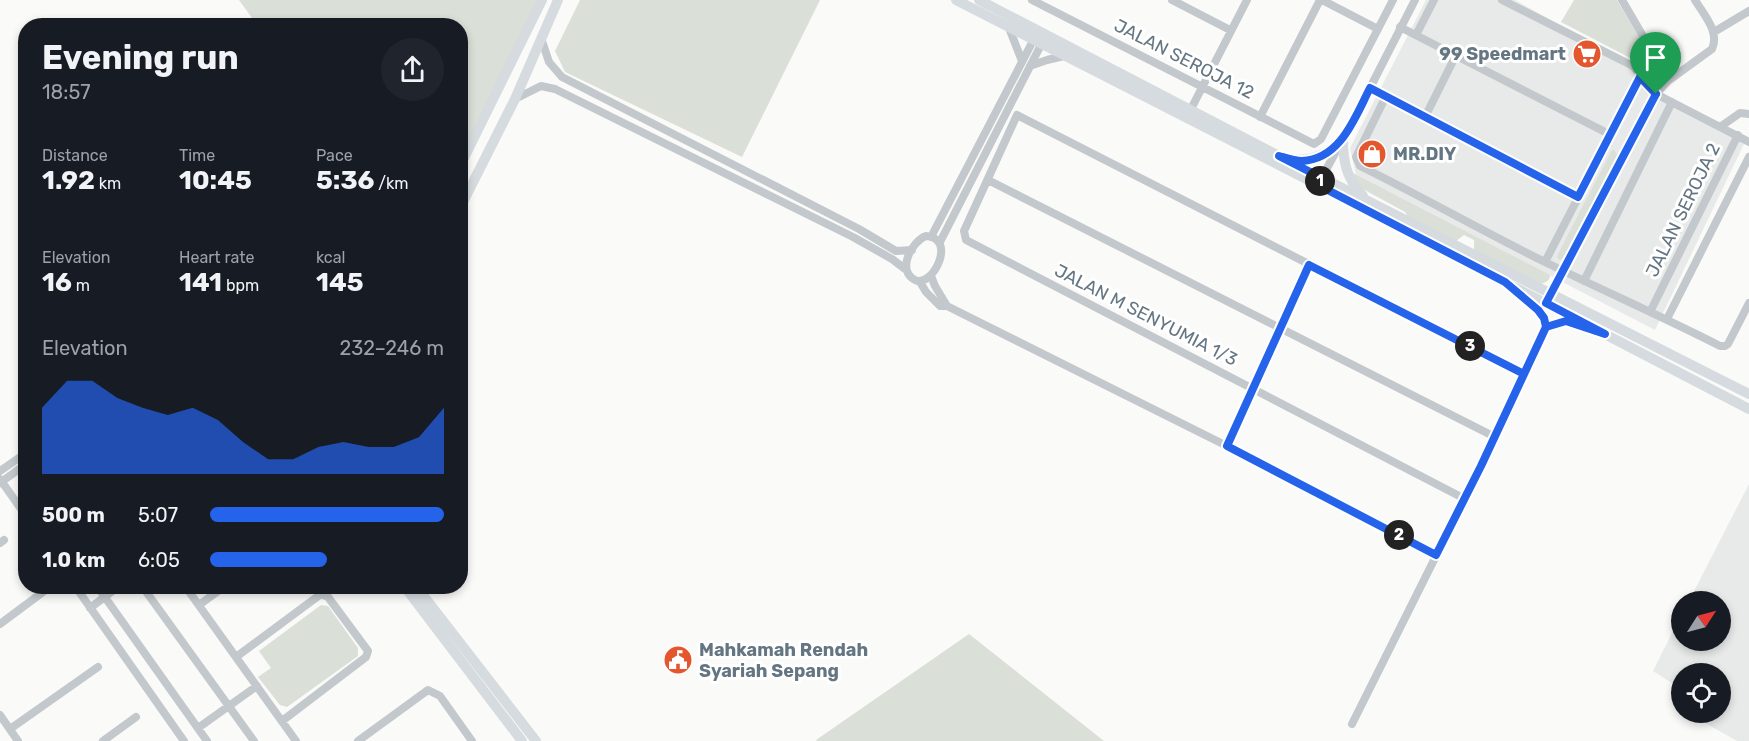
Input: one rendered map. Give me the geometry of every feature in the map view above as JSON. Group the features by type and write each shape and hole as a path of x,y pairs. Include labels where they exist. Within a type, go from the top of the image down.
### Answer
{"main road":[{"path":"468,150 542,0"},
{"path":"468,192 515,99 558,0"},
{"path":"956,0 1037,43 1320,181 1505,282 1548,298 1605,334 1749,409"},
{"path":"979,0 1191,109 1279,156 1320,181 1367,201 1548,298 1749,394"},
{"path":"1279,156 1300,161 1311,159 1332,149 1343,140"},
{"path":"1343,140 1343,157 1347,174 1367,201"},
{"path":"468,164 481,167"},
{"path":"410,594 522,741"},
{"path":"422,594 536,741"}],"street":[{"name":"JALAN SEROJA 12","path":"1032,0 1314,144 1321,139 1378,29"},
{"path":"1173,0 1230,30"},
{"path":"1191,109 1247,0"},
{"path":"1260,117 1321,0 1378,29 1393,0"},
{"path":"1320,181 1414,0"},
{"path":"1416,35 1434,0"},
{"path":"1502,0 1633,66 1656,94"},
{"path":"1622,0 1647,43 1644,52 1633,66"},
{"path":"1548,298 1656,94 1668,81 1712,49 1715,42 1714,32 1695,0"},
{"path":"1714,32 1749,11"},
{"path":"1400,27 1611,135"},
{"path":"1009,28 1026,64"},
{"path":"931,237 1042,31"},
{"path":"541,37 549,62 562,77 859,229 896,251 912,250"},
{"path":"1425,117 1456,55"},
{"path":"1026,64 1064,56"},
{"path":"920,282 931,276 942,254 940,242 1026,64"},
{"path":"1545,262 1640,77"},
{"path":"515,99 541,86 555,89 853,237 905,269 909,275 920,282 934,302 940,306 947,306 1227,446 1436,555"},
{"path":"1370,88 1578,197"},
{"name":"JALAN SEROJA 2","path":"1656,94 1749,142"},
{"path":"1386,96 1356,157 1360,166 1420,195 1545,262 1720,346 1728,344 1749,303"},
{"path":"1584,281 1672,102"},
{"path":"1720,126 1740,113 1749,114"},
{"path":"1495,437 988,180 1017,115 1102,156 1309,265 1524,374"},
{"name":"JALAN SEROJA 2","path":"1650,312 1738,135"},
{"path":"1667,319 1749,157"},
{"name":"JALAN M SENYUMIA 1/3","path":"988,180 964,231 966,240 1465,499"},
{"path":"905,269 912,250 922,238 931,237 940,242"},
{"path":"1227,446 1309,265"},
{"path":"931,276 947,306"},
{"path":"1352,724 1465,499 1546,327 1544,318 1538,310 1505,282"},
{"path":"1546,327 1566,321 1605,334"},
{"path":"0,471 18,459"},
{"path":"18,469 1,481 18,505"},
{"path":"0,624 40,594"},
{"path":"80,594 184,741"},
{"path":"102,594 207,741"},
{"path":"90,608 108,594"},
{"path":"148,594 254,741"},
{"path":"191,594 296,741"},
{"path":"199,605 214,594"},
{"path":"236,657 321,594 328,597 368,651 369,654 366,657 282,721"},
{"path":"10,729 98,667"},
{"path":"198,728 257,686"},
{"path":"358,741 428,690 440,696 472,741"},
{"path":"0,715 18,741"},
{"path":"103,741 136,717"}],"shaded area":[{"path":"239,0 538,0 468,140 468,18 252,18"},
{"path":"580,0 820,0 742,157 565,72 555,51"},
{"path":"1426,0 1515,0 1649,75 1647,89 1744,144 1655,330 1356,175 1350,148"},
{"path":"1574,0 1617,0 1640,39 1640,52 1634,60 1561,22"},
{"path":"1612,150 1618,156 1564,259 1559,260 1557,257 1560,250"},
{"path":"1349,171 1550,275 1549,279 1541,284 1474,251 1474,240 1464,235 1456,241 1408,217 1405,212 1361,188"},
{"path":"1749,484 1749,741 1737,741 1705,723 1731,723 1731,663 1671,663 1671,683 1653,671 1671,635 1671,651 1731,651 1731,591 1694,591"},
{"path":"321,605 328,606 358,648 358,656 287,707 280,705 258,677 271,668 259,651"},
{"path":"969,634 1104,741 816,740"}],"place":[{"name":"99 Speedmart","path":"1587,54"},
{"name":"MR.DIY","path":"1372,154"},
{"name":"Mahkamah Rendah Syariah Sepang","path":"678,660"}],"route":[{"path":"1656,94 1640,77 1578,197 1370,88 1343,140 1332,149 1311,159 1300,161 1279,156 1322,178 1318,185 1505,282 1538,310 1544,318 1546,327 1481,466 1436,555 1227,446 1309,265 1524,374 1546,327 1566,321 1605,334 1546,303 1647,107 1656,94"}]}
